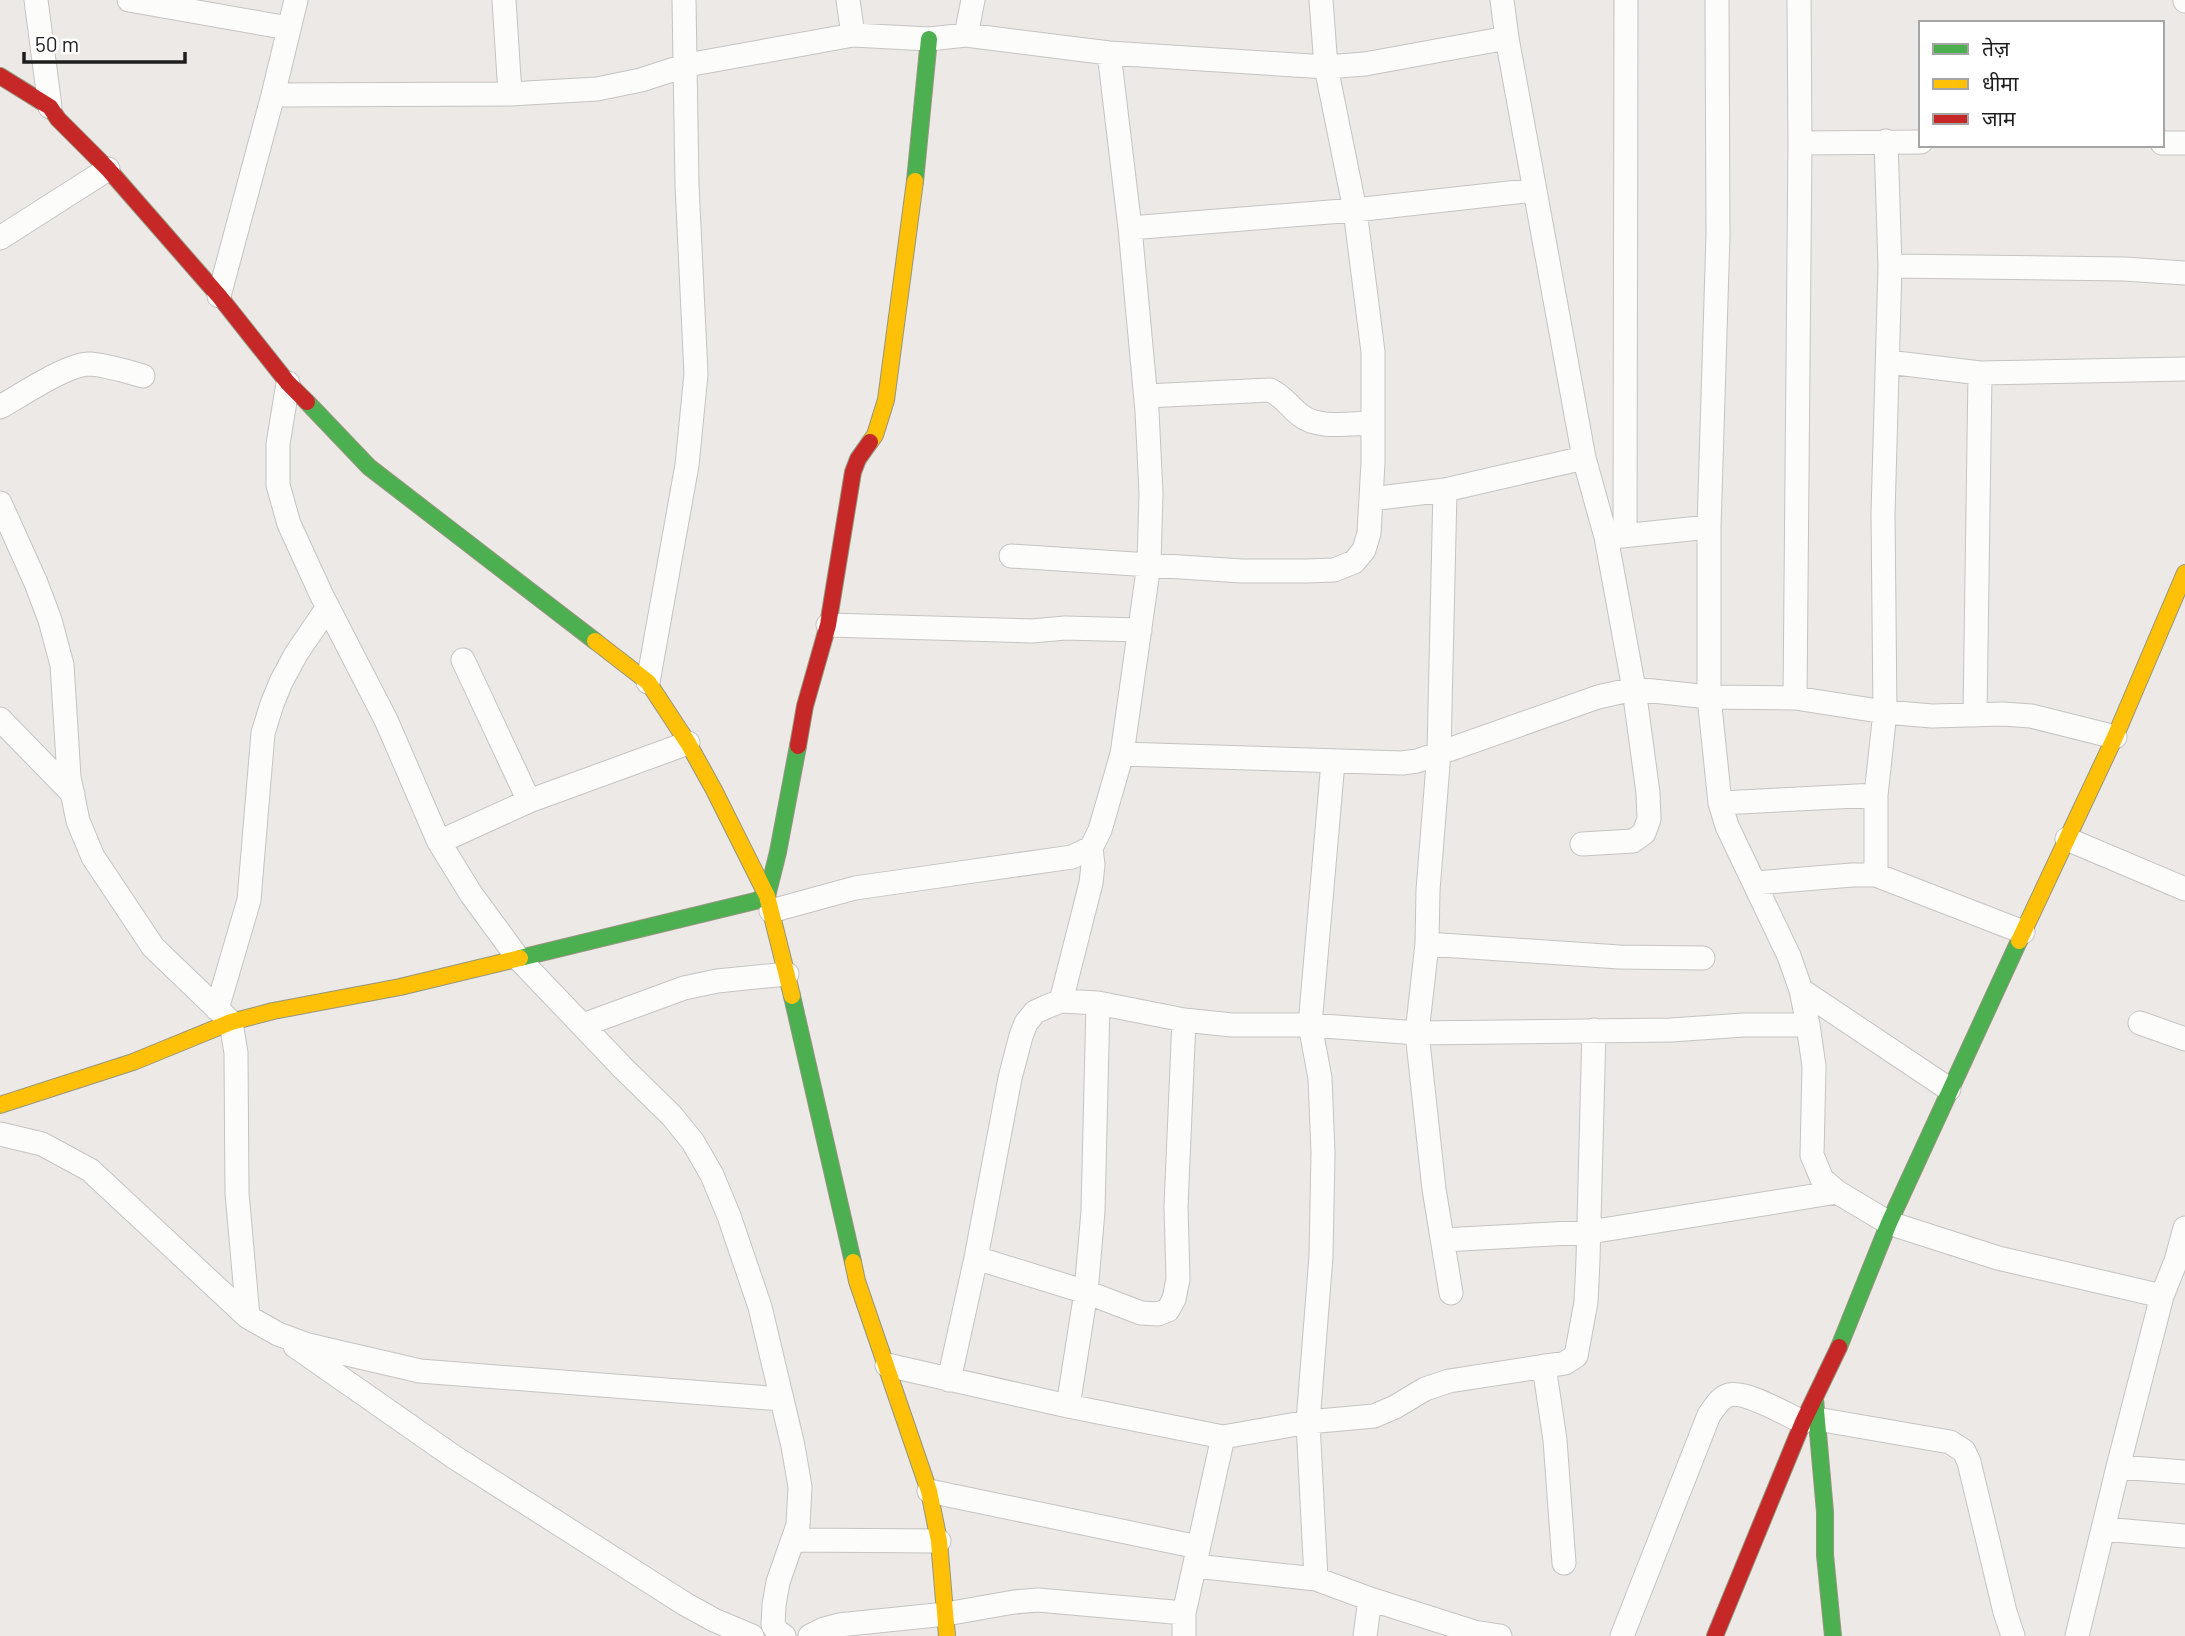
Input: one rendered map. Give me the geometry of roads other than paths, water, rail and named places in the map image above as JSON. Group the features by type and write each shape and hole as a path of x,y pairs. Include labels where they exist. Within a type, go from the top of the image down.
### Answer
{"street":[{"path":"36,0 50,107 58,120 108,169 219,296 288,383 369,467 648,682 688,743 769,904 857,1281 929,1492 939,1541 947,1625"},
{"path":"129,0 288,28"},
{"path":"219,296 296,0"},
{"path":"504,0 510,94"},
{"path":"648,682 687,465 696,374 687,185 684,0"},
{"path":"848,0 853,35"},
{"path":"966,35 973,0"},
{"path":"1012,556 1242,571 1334,570 1354,562 1364,550 1369,533 1371,499 1373,352 1355,210 1326,67 1321,0"},
{"path":"1502,0 1584,458 1616,536"},
{"path":"1581,844 1633,841 1644,833 1649,819 1616,536 1626,0"},
{"path":"1717,0 1718,235 1709,527 1709,697 1720,803 1727,827 1789,956 1801,990 1814,1066 1812,1155 1822,1179 1837,1192 1889,1223 1998,1258 2162,1296"},
{"path":"1795,698 1799,0"},
{"path":"273,96 510,94 597,89 641,80 687,65 853,35 929,39 966,35 1109,52 1326,67 1365,64 1507,38"},
{"path":"769,904 805,706 828,625 853,472 858,459 875,435 886,400 913,206 929,39"},
{"path":"1061,1001 1089,893 1093,865 1091,848 1100,830 1122,754 1149,564 1151,493 1146,396 1109,52"},
{"path":"0,76 50,107"},
{"path":"1877,876 1876,795 1885,712 1883,514 1889,266 1886,141"},
{"path":"1800,143 1919,142"},
{"path":"2164,143 2185,143"},
{"path":"0,237 108,169"},
{"path":"1130,228 1355,210 1535,190"},
{"path":"1889,266 2124,269 2185,273"},
{"path":"1888,362 1980,373 2185,369"},
{"path":"0,407 68,369 86,364 107,366 143,376"},
{"path":"1975,715 1980,373"},
{"path":"288,383 278,444 278,485 289,524 386,720 439,842 471,894 518,958 672,1116 693,1142 712,1175 729,1216 760,1307 800,1487 798,1525 774,1605 773,1625 784,1636"},
{"path":"1146,396 1270,390 1281,395 1308,421 1318,424 1373,423"},
{"path":"1371,499 1445,490 1584,458"},
{"path":"1445,490 1439,752 1428,890 1427,944 1417,1033 1433,1175 1451,1293"},
{"path":"0,502 50,620 62,666 69,776 78,821 93,857 153,947 224,1015 236,1053 237,1193 248,1317"},
{"path":"1616,536 1709,527"},
{"path":"1715,1636 1812,1414 1889,1223 2115,737 2185,573"},
{"path":"224,1015 249,900 263,733 281,682 296,654 328,607"},
{"path":"828,625 1032,631 1065,628 1140,630"},
{"path":"463,660 529,801"},
{"path":"1122,754 1402,763 1418,761 1598,697 1634,689 1709,697 1795,698 1885,712 1932,716 2031,716 2115,737"},
{"path":"0,719 73,794"},
{"path":"439,842 529,801 688,743"},
{"path":"1316,1579 1308,1422 1321,1256 1323,1153 1320,1078 1310,1025 1333,761"},
{"path":"1720,803 1876,795"},
{"path":"2067,839 2185,889"},
{"path":"0,1105 134,1062 224,1015 273,1011 400,986 755,901 769,904 855,888 1072,858 1091,848"},
{"path":"1755,883 1852,875 1877,876 2023,932"},
{"path":"1427,944 1619,957 1703,958"},
{"path":"583,1025 684,988 717,981 787,974"},
{"path":"1801,990 1949,1089"},
{"path":"949,1380 976,1258 1010,1078 1021,1036 1026,1023 1035,1012 1061,1001 1098,1003 1184,1020 1232,1025 1310,1025 1417,1033 1671,1030 1744,1025 1808,1025"},
{"path":"1068,1406 1086,1292 1093,1211 1098,1003"},
{"path":"976,1258 1086,1292 1142,1313 1158,1314 1168,1310 1174,1299 1178,1279 1176,1206 1184,1020"},
{"path":"2140,1023 2185,1039"},
{"path":"887,1365 1068,1406 1223,1437 1308,1422 1374,1416 1425,1389 1449,1381 1565,1363 1576,1356 1586,1303 1594,1030"},
{"path":"0,1133 41,1144 90,1170 248,1317 278,1334 489,1479 685,1604 752,1636"},
{"path":"1443,1240 1590,1232 1837,1192"},
{"path":"2077,1636 2162,1296 2180,1263 2185,1228"},
{"path":"278,1334 308,1345 420,1371 782,1399"},
{"path":"1544,1366 1555,1440 1563,1563"},
{"path":"1622,1636 1709,1415 1719,1400 1730,1394 1950,1442 1965,1451 2013,1636"},
{"path":"1812,1414 1825,1512 1825,1555 1833,1636"},
{"path":"1184,1636 1184,1612 1223,1437"},
{"path":"2118,1467 2185,1472"},
{"path":"929,1492 1197,1557 1316,1579 1474,1634 1500,1636"},
{"path":"2103,1529 2185,1536"},
{"path":"793,1540 939,1541"},
{"path":"810,1636 839,1625 947,1625 1038,1600 1184,1612"},
{"path":"1365,1636 1370,1600"}]}
